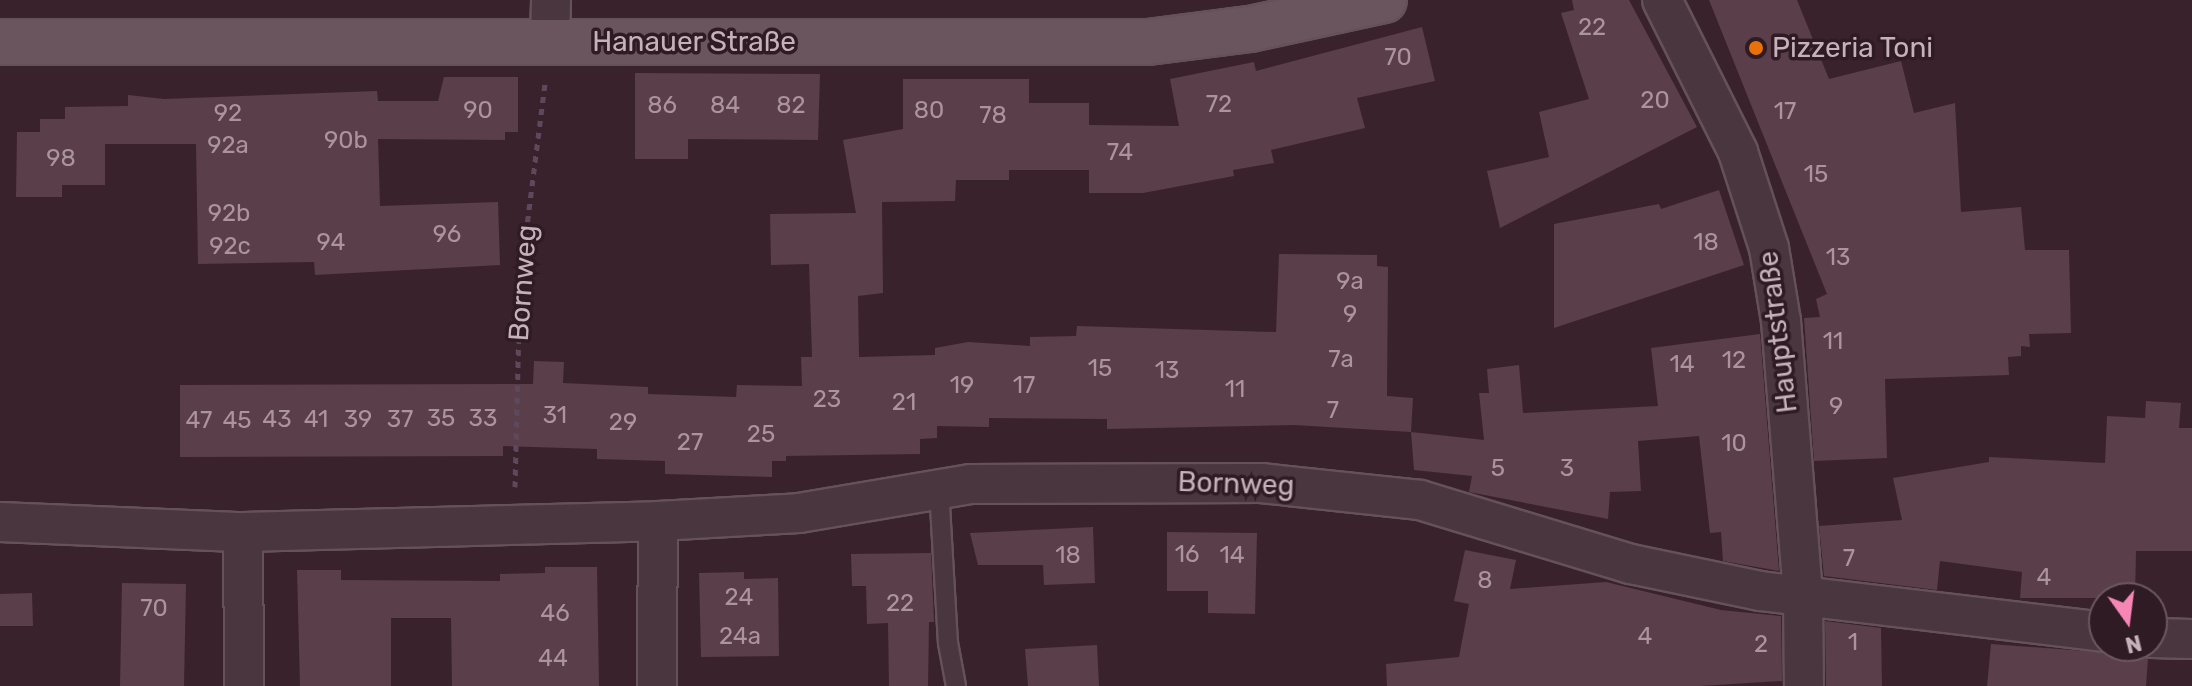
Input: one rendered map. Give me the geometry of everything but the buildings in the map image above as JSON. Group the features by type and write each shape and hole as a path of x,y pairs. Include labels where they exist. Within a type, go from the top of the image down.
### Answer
{"main road":[{"name":"Hanauer Straße","path":"0,42 550,21 1148,42 1250,29 1384,0"}],"street":[{"name":"Hauptstraße","path":"1662,0 1738,152 1769,248 1781,321 1803,596 1804,686"},
{"name":"Bornweg","path":"0,522 243,532 658,521 799,513 939,488 1015,482 1220,482 1344,489 1451,507 1631,564 1803,596 2088,630"},
{"path":"657,686 658,521"},
{"path":"243,532 244,686"},
{"path":"2168,638 2192,639"}],"lane":[{"path":"939,488 948,643 956,686"}],"path":[{"name":"Bornweg","path":"515,525 520,281 550,21"}],"place":[{"name":"Pizzeria Toni","path":"1756,48"}]}
